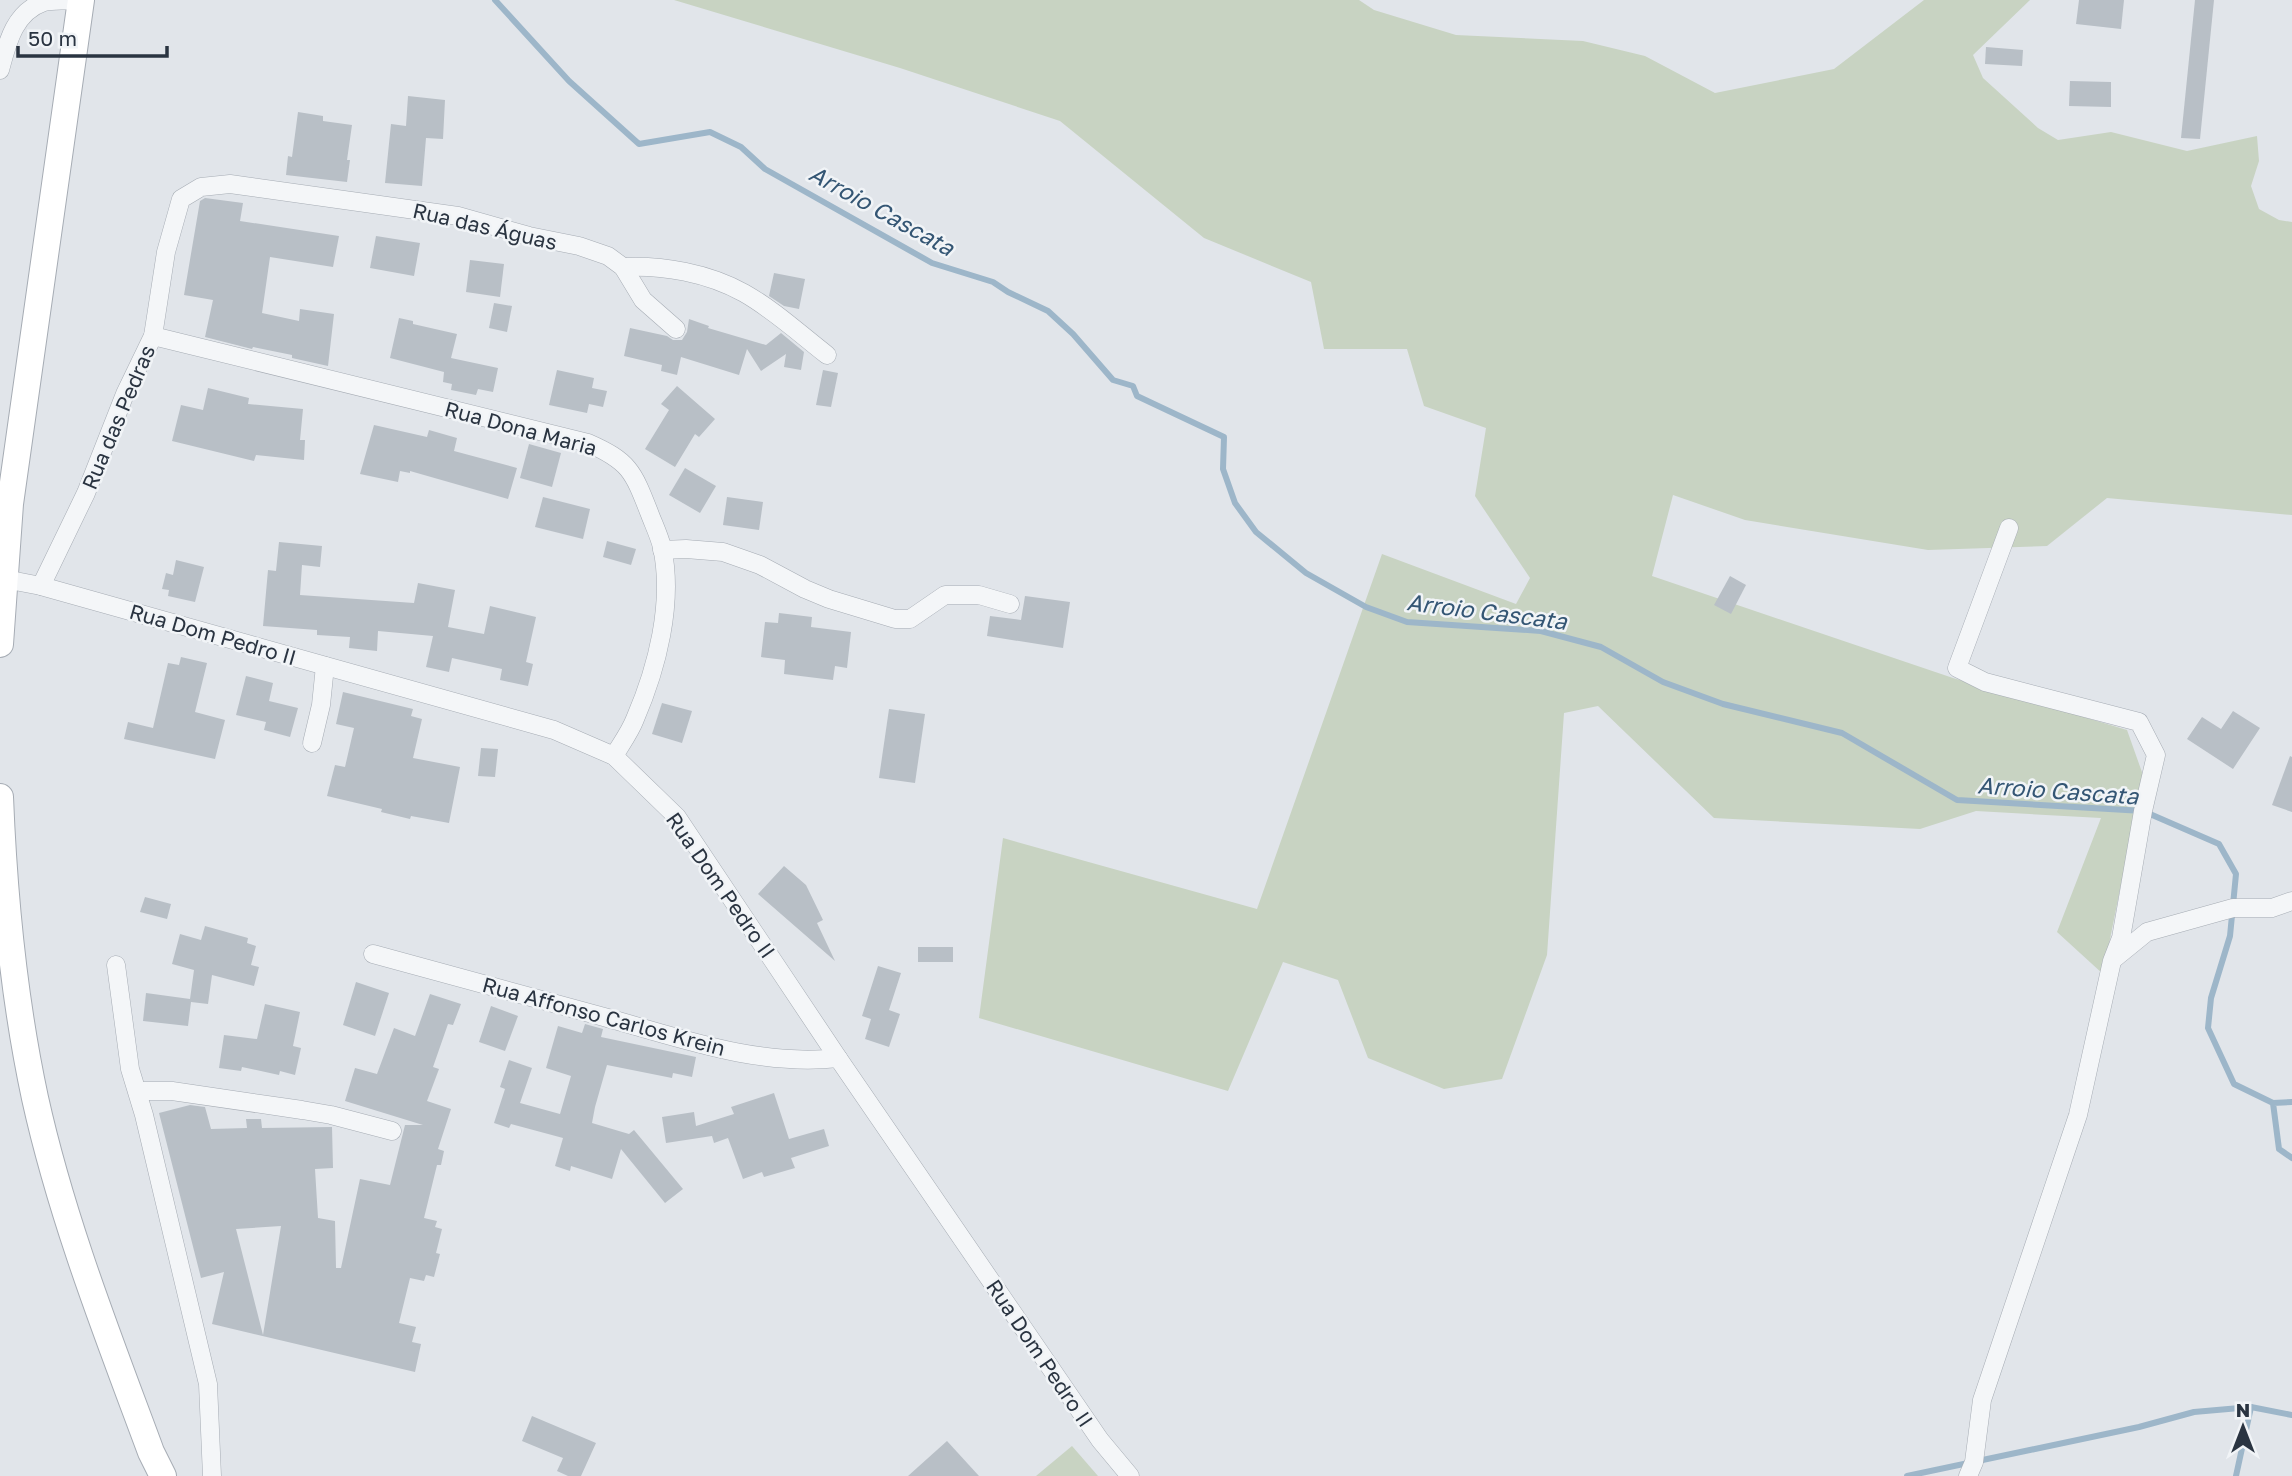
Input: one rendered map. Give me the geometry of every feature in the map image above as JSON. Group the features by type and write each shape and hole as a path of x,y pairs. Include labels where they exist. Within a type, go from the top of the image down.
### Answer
{"main road":[{"path":"0,644 2,579 10,504 81,0"},
{"path":"0,797 2,848 18,1008 36,1099 91,1292 151,1452 163,1476"}],"street":[{"path":"0,70 8,41 20,18 43,2 72,0"},
{"name":"Rua das Águas","path":"181,199 201,187 230,184 418,209 458,216 529,236 579,246 608,256 623,267"},
{"name":"Rua das Pedras","path":"41,586 86,493 125,394 153,336 166,252 181,199"},
{"path":"623,267 643,300 676,329"},
{"path":"623,267 672,269 742,292 827,355"},
{"name":"Rua Dona Maria","path":"153,336 588,443 614,454 630,470 639,487 662,550 666,595 650,681 634,722 614,756"},
{"path":"1968,1476 1974,1462 1982,1400 2078,1115 2112,961 2121,937 2143,811 2157,755 2139,722 1985,682 1957,668 2010,528"},
{"path":"662,550 723,552 760,565 805,589 895,619 910,619 945,595 979,595 1010,604"},
{"name":"Rua Dom Pedro II","path":"2,579 41,586 554,730 614,756 677,817 838,1058 1100,1440 1130,1476"},
{"path":"312,743 326,666"},
{"path":"2112,961 2147,932 2232,908 2272,908 2292,901"},
{"name":"Rua Affonso Carlos Krein","path":"373,954 709,1046 780,1059 812,1061 838,1058"},
{"path":"116,965 130,1069 138,1091 208,1384 212,1476"},
{"path":"138,1091 172,1091 302,1110 392,1130"}],"green space":[{"path":"674,0 1359,0 1374,10 1456,35 1583,41 1645,56 1715,93 1834,69 1924,0 2030,0 1973,55 1983,78 2038,128 2058,140 2111,132 2187,151 2257,136 2259,161 2251,186 2259,209 2279,220 2292,222 2292,515 2107,498 2047,546 1928,550 1745,520 1673,495 1652,576 1953,678 2127,730 2143,775 2103,974 2057,932 2101,818 1976,811 1920,829 1714,818 1598,706 1564,713 1547,955 1502,1079 1444,1089 1368,1058 1338,980 1283,962 1228,1091 979,1018 1003,838 1257,909 1382,554 1516,604 1530,578 1475,496 1486,428 1424,406 1407,349 1324,349 1311,282 1204,238 1060,121 900,68"},
{"path":"1072,1446 1098,1476 1036,1476"}],"building":[{"path":"2079,0 2124,0 2121,29 2076,24"},
{"path":"2195,0 2214,0 2200,139 2181,138"},
{"path":"1986,47 2023,50 2022,66 1985,64"},
{"path":"2070,81 2111,82 2111,107 2069,106"},
{"path":"408,96 445,100 443,139 426,138 422,186 385,183 391,124 406,126"},
{"path":"298,112 323,116 323,121 352,125 347,182 286,175 288,156 292,157"},
{"path":"205,198 243,203 240,221 339,236 333,267 270,257 262,313 299,321 300,309 334,314 328,366 292,358 292,355 253,347 252,349 205,337 213,300 184,295 200,201"},
{"path":"376,236 420,243 414,276 370,268"},
{"path":"470,260 504,264 500,297 466,292"},
{"path":"774,273 805,279 799,309 784,306 769,296"},
{"path":"494,303 512,306 507,332 489,328"},
{"path":"399,318 457,334 451,358 498,368 493,392 478,389 476,395 451,390 452,384 443,382 444,372 390,358"},
{"path":"689,319 709,326 708,328 766,345 781,333 804,352 801,370 784,367 786,354 761,371 747,349 739,375 681,357 677,375 661,371 662,365 624,356 630,328 682,340 687,332"},
{"path":"557,370 594,378 592,388 607,391 603,407 589,404 587,413 549,405"},
{"path":"823,370 838,373 831,407 816,405"},
{"path":"677,386 715,419 699,437 695,434 675,467 645,449 669,410 661,404"},
{"path":"208,388 249,398 248,404 303,409 300,440 305,440 304,460 256,455 254,461 172,441 181,405 203,410"},
{"path":"374,425 427,437 429,430 457,438 454,451 517,468 508,499 410,471 400,471 398,482 360,474"},
{"path":"529,444 561,453 552,487 520,478"},
{"path":"685,468 716,486 700,513 669,495"},
{"path":"543,497 590,509 583,539 535,527"},
{"path":"727,497 763,502 759,530 723,525"},
{"path":"607,541 636,549 631,565 603,557"},
{"path":"279,542 322,546 320,567 302,565 300,595 414,603 418,583 455,590 448,627 484,634 490,606 536,617 526,662 533,664 528,686 500,680 502,669 452,658 449,672 426,667 433,636 378,631 377,651 349,648 350,637 317,635 317,630 263,626 268,570 276,571"},
{"path":"176,560 204,567 195,602 168,596 169,590 162,589 166,573 173,575"},
{"path":"1730,576 1746,585 1731,614 1714,605"},
{"path":"1025,596 1070,602 1063,648 987,636 990,616 1021,620"},
{"path":"779,613 812,617 811,627 851,632 847,668 835,666 833,680 784,674 785,660 761,657 765,622 778,623"},
{"path":"181,657 207,663 195,712 225,720 215,759 124,739 128,722 153,728 168,663 179,665"},
{"path":"246,676 273,683 269,701 298,708 290,737 264,730 266,722 236,715"},
{"path":"343,692 413,709 411,716 422,719 413,758 460,767 449,823 411,816 410,819 381,812 382,809 327,796 335,765 345,767 354,728 336,724"},
{"path":"662,703 692,711 682,743 652,734"},
{"path":"889,709 925,714 915,783 879,778"},
{"path":"2233,711 2260,728 2233,769 2187,739 2202,717 2221,729"},
{"path":"481,748 498,749 495,777 478,776"},
{"path":"2290,756 2292,757 2292,812 2272,805"},
{"path":"784,866 806,885 823,920 817,923 835,961 758,894"},
{"path":"145,897 171,904 167,919 140,912"},
{"path":"205,926 248,938 247,943 256,946 251,965 259,967 254,986 212,975 208,1004 191,1002 188,1026 143,1021 146,993 190,999 194,970 172,964 180,934 201,940"},
{"path":"918,947 953,947 953,962 918,962"},
{"path":"878,966 901,973 889,1010 900,1014 889,1047 865,1039 871,1019 862,1016"},
{"path":"356,982 389,993 375,1036 343,1025"},
{"path":"430,994 461,1004 453,1025 448,1024 433,1067 439,1069 427,1101 451,1109 438,1149 444,1151 441,1165 437,1165 424,1218 437,1221 435,1227 442,1229 436,1253 440,1254 434,1277 426,1275 424,1281 410,1278 399,1323 416,1327 412,1342 421,1344 415,1372 212,1324 224,1272 201,1278 159,1113 190,1105 205,1107 211,1129 247,1128 246,1119 261,1119 262,1128 332,1127 333,1168 315,1169 318,1218 335,1221 336,1268 341,1268 360,1179 390,1185 405,1125 423,1125 345,1101 355,1068 377,1074 394,1028 415,1036","holes":["281,1226 263,1335 236,1229"]},
{"path":"265,1004 300,1012 293,1046 301,1048 295,1075 280,1071 279,1075 242,1067 241,1071 219,1068 224,1035 257,1039"},
{"path":"491,1006 518,1016 505,1051 479,1042"},
{"path":"585,1024 603,1029 601,1037 696,1057 692,1077 673,1073 672,1078 607,1065 595,1107 592,1123 629,1134 634,1130 683,1189 665,1203 621,1149 612,1179 571,1166 570,1171 555,1166 563,1138 511,1124 509,1128 494,1123 505,1089 500,1087 509,1060 532,1068 520,1103 560,1114 571,1076 546,1068 558,1026 582,1033"},
{"path":"774,1093 789,1139 824,1129 829,1146 791,1158 795,1168 764,1177 762,1172 743,1179 728,1138 714,1143 712,1136 666,1143 662,1117 694,1112 696,1126 734,1114 731,1107"},
{"path":"532,1416 596,1443 581,1476 568,1476 557,1471 563,1458 522,1441"},
{"path":"947,1441 979,1476 908,1476"}],"waterway":[{"name":"Arroio Cascata","path":"495,0 569,81 639,144 710,132 741,147 765,169 932,263 993,282 1048,311 1073,334 1113,380 1133,386 1137,396 1224,437 1223,469 1235,503 1256,532 1306,573 1366,607 1407,622 1541,631 1601,647 1663,682 1723,704 1842,733 1957,800 2143,811 2219,844 2236,874 2230,936 2211,998 2208,1028 2234,1084 2273,1103"},
{"path":"2292,1102 2273,1103 2279,1149 2292,1158"},
{"path":"1907,1476 2139,1427 2194,1412 2251,1407 2292,1415"},
{"path":"2236,1476 2251,1407"}]}
